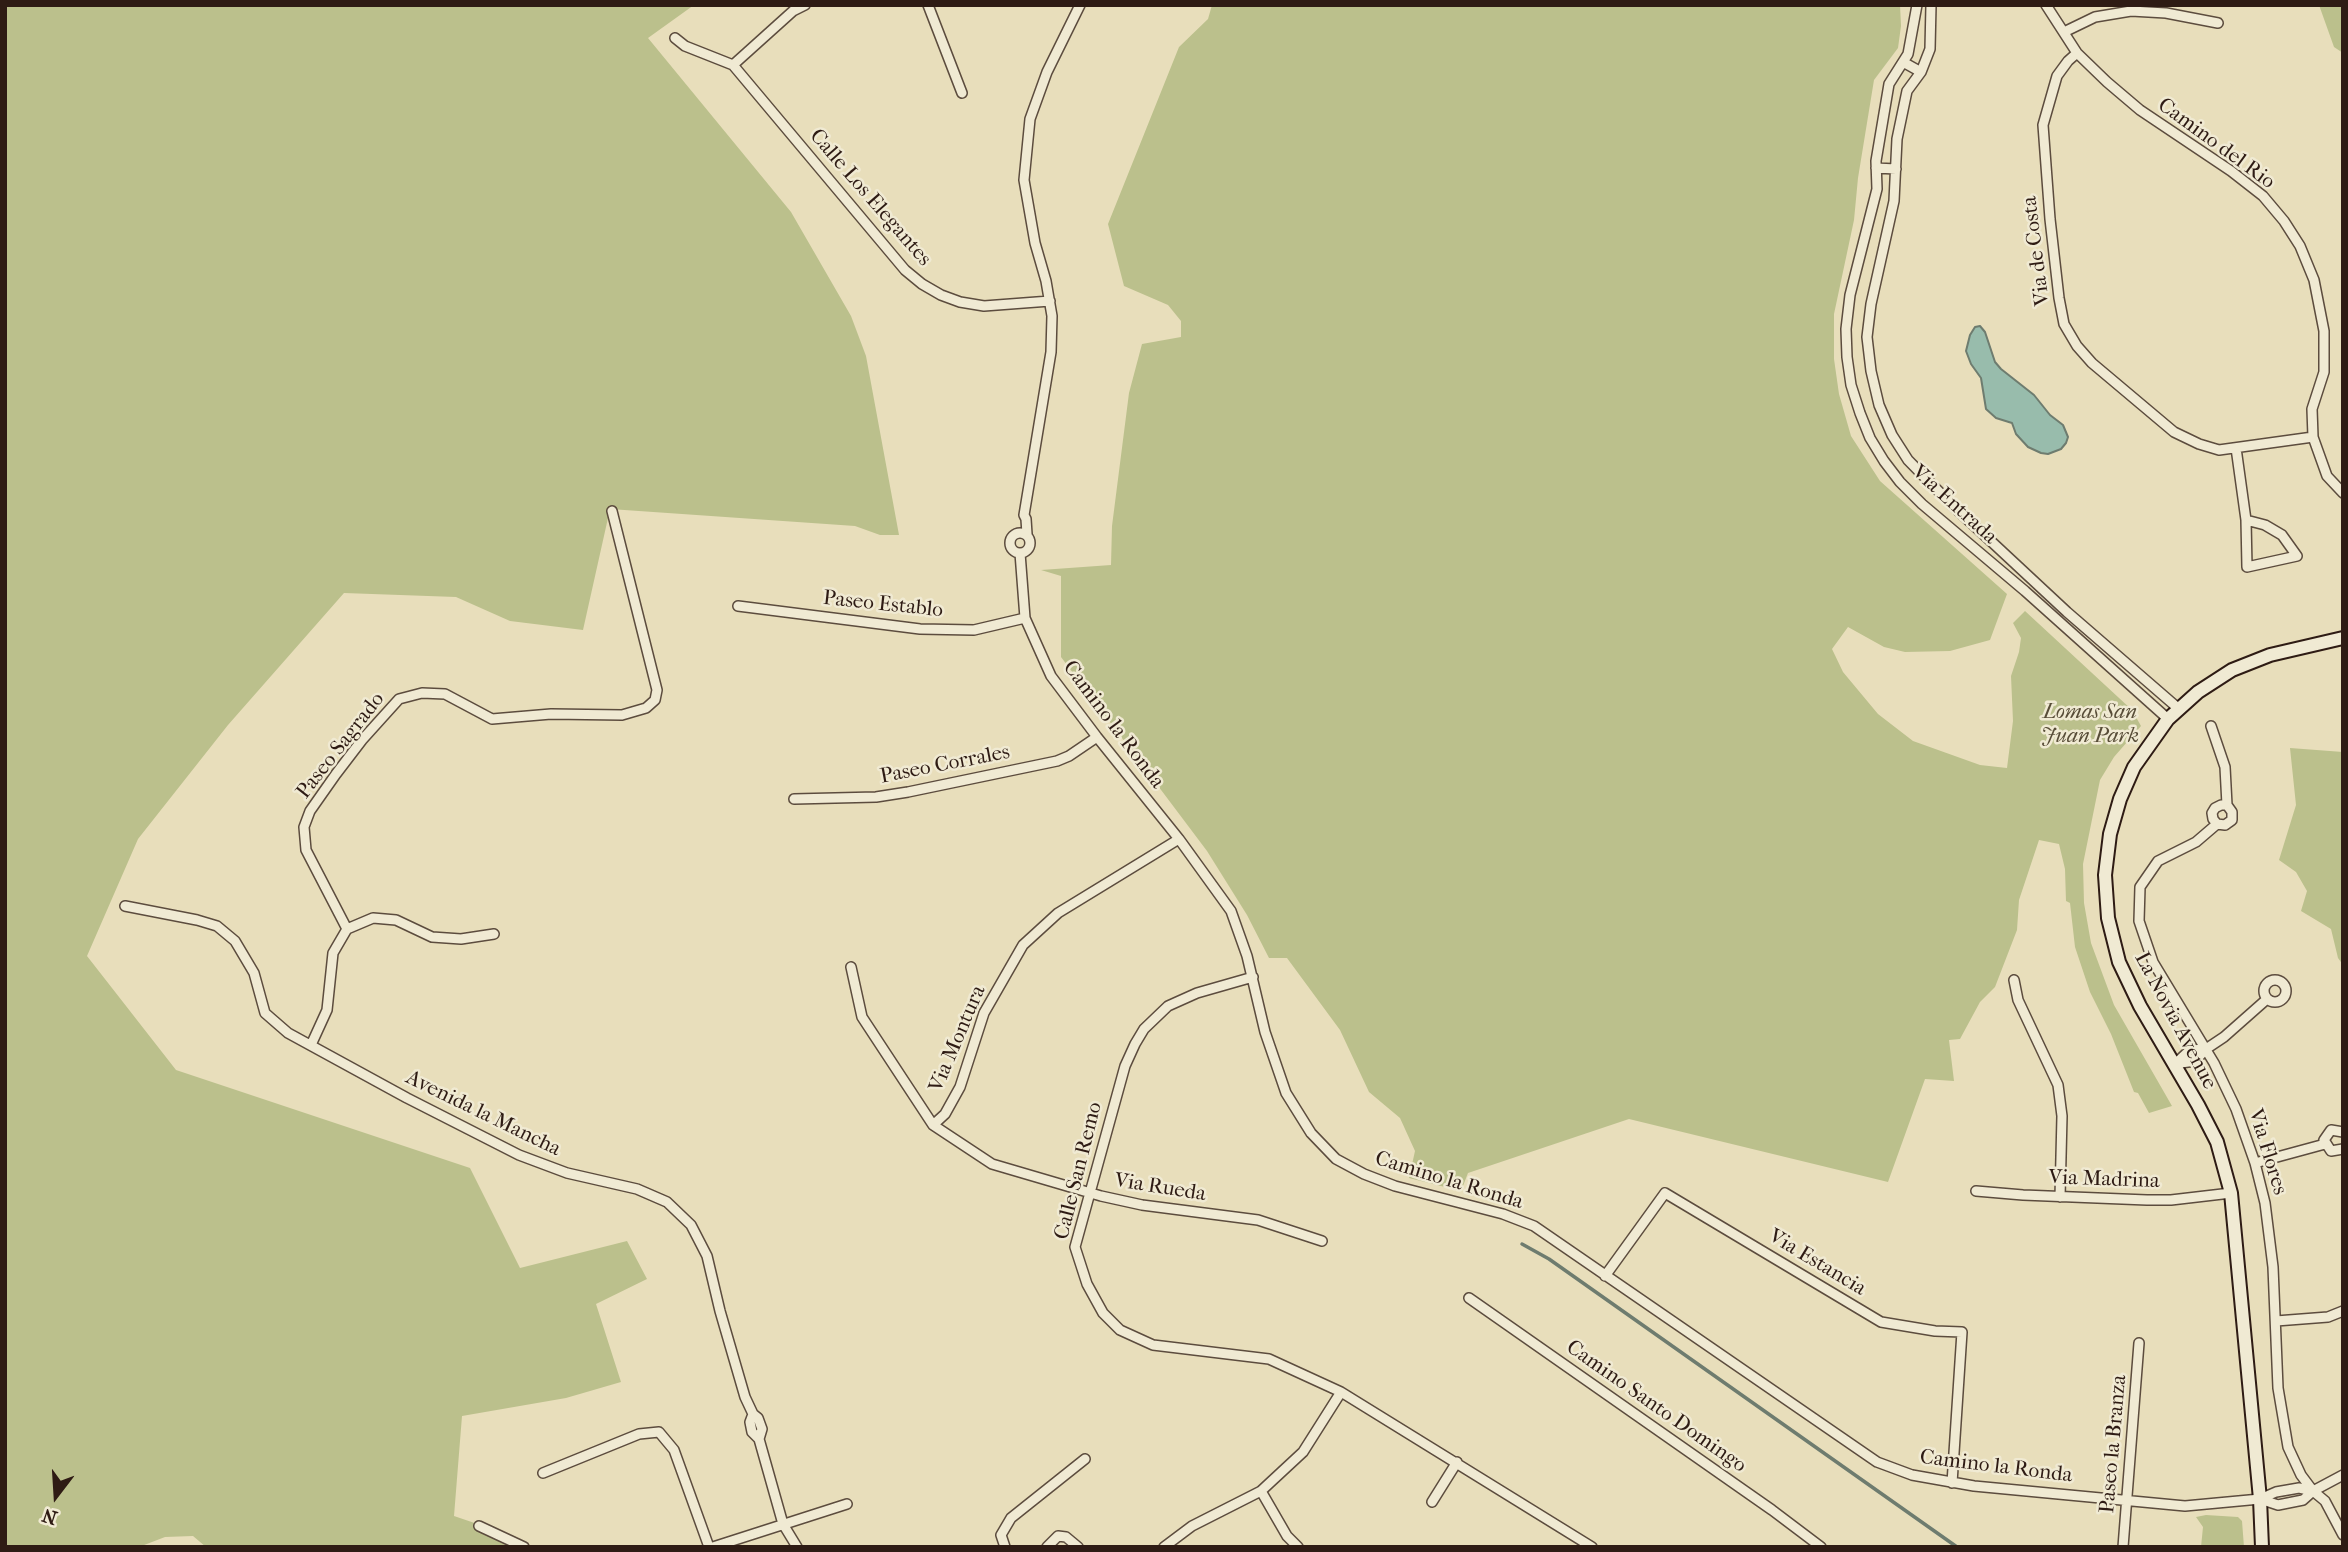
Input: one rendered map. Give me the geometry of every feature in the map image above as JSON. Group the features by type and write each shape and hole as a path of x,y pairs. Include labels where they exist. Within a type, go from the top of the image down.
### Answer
{"main road":[{"name":"La Novia Avenue","path":"2262,1547 2260,1499 2231,1193 2217,1142 2140,1006 2119,962 2108,918 2105,875 2110,834 2120,800 2134,767 2168,719 2198,692 2232,670 2270,655 2343,638"}],"street":[{"path":"675,38 685,46 733,65 793,11 805,5"},
{"path":"928,5 962,93"},
{"name":"Camino la Ronda","path":"1024,515 1010,539 1014,551 1020,553 1030,546 1024,515 1051,352 1052,316 1024,180 1030,119 1047,72 1080,5"},
{"name":"Via Entrada","path":"1917,5 1911,44 1889,84 1875,168 1877,189 1850,295 1846,329 1851,385 1860,413 1870,438 1900,482 1922,504 2025,591 2168,719"},
{"name":"Via Entrada","path":"1931,5 1930,48 1922,72 1907,91 1897,139 1894,201 1871,304 1867,337 1879,405 1892,435 1908,460 2035,581 2179,709"},
{"name":"Camino del Rio","path":"2046,5 2077,53 2140,110 2231,171 2263,197 2301,246 2314,280 2324,331 2324,372 2312,409 2313,437 2327,476 2343,493"},
{"path":"2064,32 2095,17 2131,11 2166,13 2218,23"},
{"name":"Via de Costa","path":"2077,53 2057,76 2043,125 2059,298 2064,324 2077,346 2092,363 2174,432 2209,447 2219,450 2313,437"},
{"path":"1903,62 1922,72"},
{"name":"Calle Los Elegantes","path":"733,65 905,270 922,284 950,298 984,306 1050,301"},
{"path":"1875,168 1896,169"},
{"path":"2236,448 2246,520 2247,567 2297,556 2282,535 2265,525 2246,520"},
{"name":"Paseo Sagrado","path":"347,929 306,850 304,827 310,811 336,774 399,699 422,693 445,694 492,719 551,714 622,715 646,708 656,700 657,690 612,512"},
{"path":"1014,534 1027,534"},
{"name":"Camino la Ronda","path":"1020,553 1025,618 1051,676 1179,839 1231,911 1253,977 1265,1032 1286,1093 1311,1133 1336,1159 1395,1186 1503,1214 1534,1226 1877,1462 1912,1475 1952,1483 2185,1506 2260,1499 2278,1505 2303,1500 2313,1491 2343,1475"},
{"path":"2025,591 2035,581"},
{"name":"Paseo Establo","path":"738,606 920,629 974,630 1025,618"},
{"path":"2211,726 2225,766 2227,805"},
{"name":"Paseo Corrales","path":"794,799 876,797 908,792 1057,761 1097,737"},
{"name":"Via Flores","path":"2227,805 2232,811 2232,820 2225,825 2217,824 2213,819 2215,808 2227,805"},
{"name":"Via Flores","path":"2217,824 2196,842 2158,861 2140,887 2139,921 2152,962 2206,1049 2236,1109 2255,1163 2265,1203 2273,1267 2278,1388 2288,1447 2301,1475 2325,1501 2343,1535"},
{"name":"Via Montura","path":"933,1125 945,1114 960,1087 984,1013 1023,945 1058,913 1179,839"},
{"name":"Avenida la Mancha","path":"125,906 217,926 235,941 254,973 264,1013 288,1033 407,1098 519,1155 567,1173 637,1189 667,1202 691,1225 708,1256 720,1311 745,1397 753,1414 751,1428 759,1439 783,1524 797,1547"},
{"path":"311,1045 327,1010 333,953 347,929 373,918 396,920 432,937 461,939 494,934"},
{"name":"Via Rueda","path":"851,967 862,1017 933,1125 992,1164 1089,1193 1142,1205 1258,1220 1322,1241"},
{"name":"Calle San Remo","path":"1253,977 1197,993 1168,1006 1144,1029 1125,1066 1075,1248 1087,1284 1103,1312 1120,1330 1153,1345 1269,1359 1341,1392 1592,1547"},
{"path":"2014,980 2018,1000 2058,1085 2062,1115 2060,1197"},
{"path":"2174,1064 2190,1050 2206,1049 2224,1037 2267,999"},
{"path":"2343,1132 2336,1129 2328,1132 2324,1140 2331,1151 2343,1149"},
{"path":"2255,1163 2325,1144"},
{"name":"Via Madrina","path":"1976,1191 2060,1197 2171,1200 2231,1193"},
{"name":"Via Estancia","path":"1605,1276 1665,1193 1881,1322 1934,1331 1962,1332 1952,1483"},
{"name":"Camino Santo Domingo","path":"1469,1298 1773,1510 1821,1547"},
{"path":"2276,1321 2328,1317 2343,1311"},
{"name":"Paseo la Branza","path":"2123,1547 2139,1343"},
{"path":"1164,1547 1192,1526 1261,1491 1303,1452 1341,1392"},
{"path":"543,1473 639,1434 659,1432 674,1450 711,1547 847,1504"},
{"path":"1005,1547 1001,1535 1011,1518 1085,1460"},
{"path":"1432,1502 1457,1462"},
{"path":"1261,1491 1287,1536 1298,1547"},
{"path":"479,1526 523,1547"},
{"path":"1048,1547 1058,1536 1066,1537 1078,1547"}],"green space":[{"path":"5,5 694,5 648,38 791,212 851,316 866,356 899,535 880,535 855,526 610,509 583,630 510,621 456,597 344,593 228,725 138,839 87,956 176,1070 470,1168 520,1268 627,1241 647,1279 596,1304 621,1382 566,1398 462,1416 454,1516 504,1533 505,1547 206,1547 193,1536 165,1537 139,1547 5,1547"},
{"name":"Lomas San Juan Park","path":"1212,5 1900,5 1898,48 1874,80 1854,220 1834,314 1834,359 1839,394 1851,436 1880,481 2007,594 1990,640 1950,651 1905,652 1884,647 1848,627 1832,649 1843,672 1878,714 1913,741 1980,765 2007,768 2013,721 2011,676 2021,638 2013,623 2025,611 2132,710 2141,726 2114,757 2100,780 2083,864 2084,903 2091,943 2114,1005 2172,1106 2149,1113 2138,1093 2134,1092 2111,1034 2090,992 2075,947 2059,844 2039,840 2019,900 2017,930 1995,987 1980,1002 1960,1039 1949,1040 1954,1081 1925,1079 1888,1182 1629,1119 1468,1173 1461,1191 1409,1178 1415,1151 1400,1118 1369,1092 1340,1030 1287,958 1269,958 1247,915 1207,851 1061,657 1061,576 1041,570 1111,565 1112,526 1129,393 1142,344 1181,337 1181,321 1168,305 1124,286 1108,224 1179,47 1208,19"},
{"path":"2319,5 2343,5 2343,53 2334,47"},
{"path":"2290,748 2343,752 2343,965 2338,958 2331,929 2301,911 2307,891 2296,872 2279,860 2296,805"},
{"path":"2196,1517 2238,1517 2242,1521 2244,1547 2201,1547 2203,1527"}],"shaded area":[{"path":"1980,326 1985,332 1995,362 2034,395 2050,415 2063,425 2068,437 2061,449 2048,454 2028,447 2016,434 2012,423 1996,418 1986,409 1981,378 1966,351 1970,335 1975,327"}],"waterway":[{"path":"1522,1244 1549,1259 1957,1547"}]}
